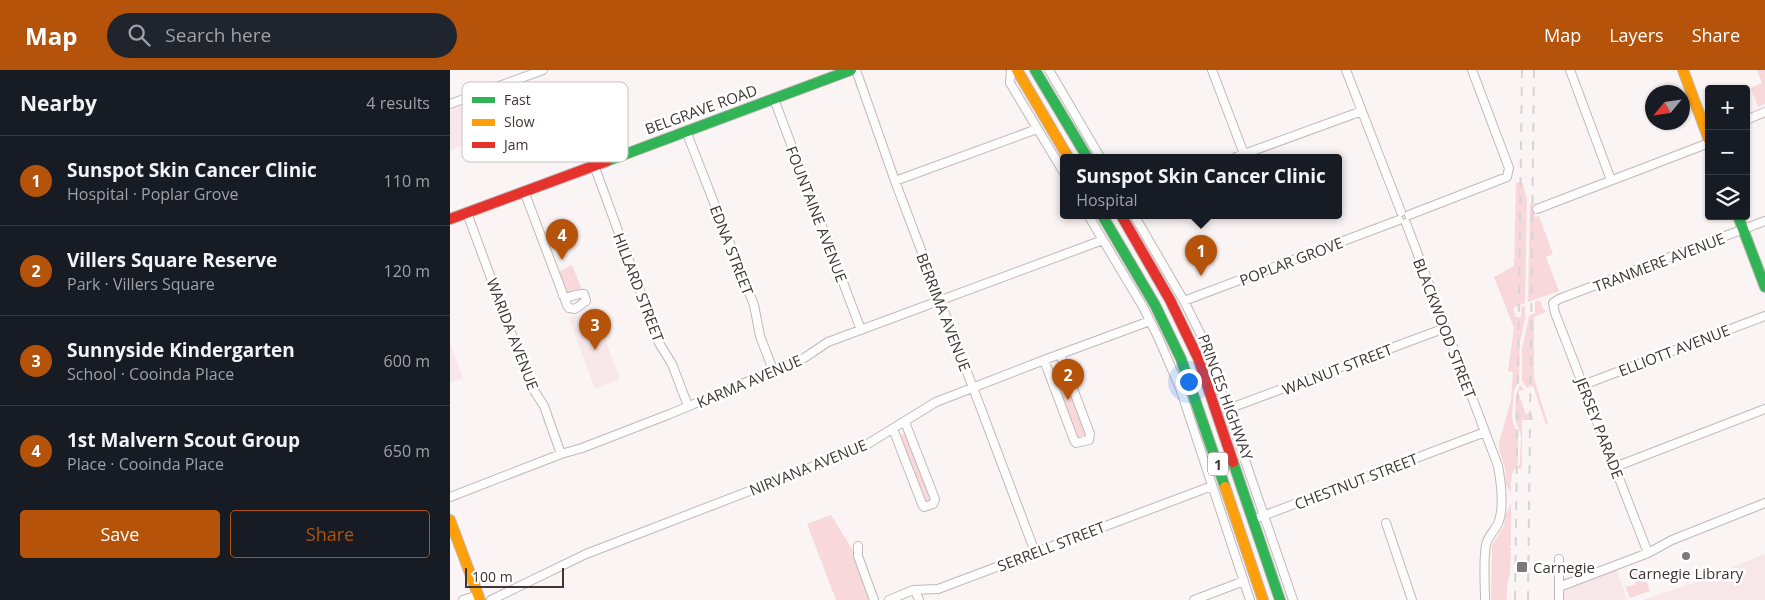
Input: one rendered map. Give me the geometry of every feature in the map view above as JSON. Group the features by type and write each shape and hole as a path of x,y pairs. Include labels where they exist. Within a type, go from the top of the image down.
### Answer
{"main road":[{"name":"BELGRAVE ROAD","path":"628,153 851,70"},
{"path":"1017,70 1066,154"},
{"path":"1035,70 1085,154"},
{"path":"1683,70 1705,130"},
{"name":"BELGRAVE ROAD","path":"450,219 605,162"},
{"name":"PRINCES HIGHWAY","path":"1104,219 1162,318 1186,371 1263,600"},
{"name":"PRINCES HIGHWAY","path":"1123,219 1177,312 1198,358 1280,600"},
{"path":"1739,220 1765,287"},
{"path":"1137,274 1151,267"},
{"path":"450,520 479,597"}],"street":[{"path":"510,82 543,70"},
{"name":"BERRIMA AVENUE","path":"856,70 894,181 1035,552"},
{"path":"1011,70 1010,83 1060,166"},
{"path":"1049,70 1098,154"},
{"path":"1212,70 1239,154"},
{"name":"BLACKWOOD STREET","path":"1346,70 1498,466 1501,506 1499,520 1485,547 1485,600"},
{"name":"POPLAR GROVE","path":"1184,301 1507,177 1509,168 1472,70"},
{"path":"1570,70 1611,180"},
{"name":"FOUNTAINE AVENUE","path":"774,99 861,330"},
{"path":"450,104 462,100"},
{"path":"1062,114 1068,104"},
{"path":"1245,154 1362,111"},
{"path":"1750,118 1765,112"},
{"path":"894,181 1037,129"},
{"name":"EDNA STREET","path":"686,131 754,305 760,336 773,370"},
{"path":"1536,209 1611,180 1705,139"},
{"name":"HILLARD STREET","path":"594,166 659,344 672,364 688,406"},
{"path":"524,191 563,296"},
{"name":"WARIDA AVENUE","path":"467,213 530,384 544,406 561,454"},
{"path":"1090,219 1150,321 1180,388 1250,600"},
{"path":"1136,219 1184,301 1208,349 1293,600"},
{"name":"TRANMERE AVENUE","path":"1553,303 1559,299 1765,221"},
{"name":"KARMA AVENUE","path":"450,497 688,406 804,358 822,345 1103,240"},
{"name":"JERSEY PARADE","path":"1553,303 1648,553"},
{"name":"ELLIOTT AVENUE","path":"1583,385 1765,316"},
{"name":"NIRVANA AVENUE","path":"491,600 586,554 861,448 936,402 1150,321"},
{"name":"WALNUT STREET","path":"1228,409 1445,328"},
{"path":"1044,360 1075,441 1080,443 1088,440 1090,434 1060,354"},
{"path":"1615,467 1765,409"},
{"path":"893,429 922,504 924,507 933,504 935,499 905,422"},
{"name":"CHESTNUT STREET","path":"1226,528 1485,432"},
{"name":"SERRELL STREET","path":"888,600 915,590 938,589 1212,486"},
{"path":"1559,586 1648,553 1672,540 1765,503"},
{"path":"1386,523 1412,600"},
{"path":"858,546 858,556 874,600"},
{"path":"1559,560 1559,600"},
{"path":"1194,600 1244,581"},
{"path":"915,590 919,600"},
{"path":"463,600 479,597"}],"shaded area":[{"path":"1757,70 1765,70 1765,104 1758,107 1751,88 1762,83"},
{"path":"462,106 462,146 450,150 450,111"},
{"path":"1522,181 1527,200 1525,303 1513,308 1516,317 1521,317 1521,307 1525,306 1525,319 1520,342 1519,381 1514,391 1512,415 1518,434 1518,463 1512,474 1510,497 1510,491 1506,485 1505,468 1499,450 1499,442 1511,401 1513,372 1508,371 1514,328 1494,277 1514,266 1516,183"},
{"path":"1533,203 1535,217 1539,216 1553,254 1546,257 1559,291 1528,302 1530,205"},
{"path":"572,265 582,290 568,295 559,272"},
{"path":"1539,300 1546,312 1534,317 1534,378 1548,424 1546,425 1533,386 1527,388 1522,381 1522,349 1529,316 1535,313 1535,302"},
{"path":"593,307 620,379 595,389 569,318 582,314"},
{"path":"450,343 463,378 450,383"},
{"path":"1061,364 1087,431 1083,439 1077,438 1050,368 1056,368"},
{"path":"1520,385 1524,389 1518,392 1526,414 1531,412 1534,420 1522,420 1522,468 1517,469 1520,463 1521,436 1515,418 1516,395"},
{"path":"906,431 932,501 924,503 899,435"},
{"path":"1511,503 1511,546 1508,545 1511,548 1510,573 1507,585 1507,598 1506,600 1491,600 1492,545 1504,526 1506,514"},
{"path":"831,515 852,549 869,600 836,600 807,524"},
{"path":"1765,554 1765,600 1642,600 1693,583"},
{"path":"1614,561 1627,600 1555,600 1555,582"},
{"path":"1641,568 1650,591 1630,598 1625,586 1636,584 1632,571"}],"railway":[{"path":"1515,600 1522,70"},
{"path":"1528,600 1534,70"}],"traffic: fast":[{"path":"628,153 851,70"},
{"path":"1035,70 1085,154"},
{"path":"1104,219 1155,305 1181,359 1225,487"},
{"path":"1740,220 1765,287"},
{"path":"1233,462 1280,600"}],"traffic: slow":[{"path":"1017,70 1066,154"},
{"path":"1683,70 1705,130"},
{"path":"1225,487 1263,600"},
{"path":"450,520 480,600"}],"traffic: jam":[{"path":"450,219 604,162"},
{"path":"1123,219 1170,300 1198,358 1233,462"}],"place":[{"name":"1st Malvern Scout Group","path":"562,260"},
{"name":"Sunspot Skin Cancer Clinic","path":"1201,276"},
{"name":"Sunnyside Kindergarten","path":"595,350"},
{"name":"Villers Square Reserve","path":"1068,400"},
{"name":"Carnegie Library","path":"1686,556"},
{"name":"Carnegie","path":"1522,567"}]}
